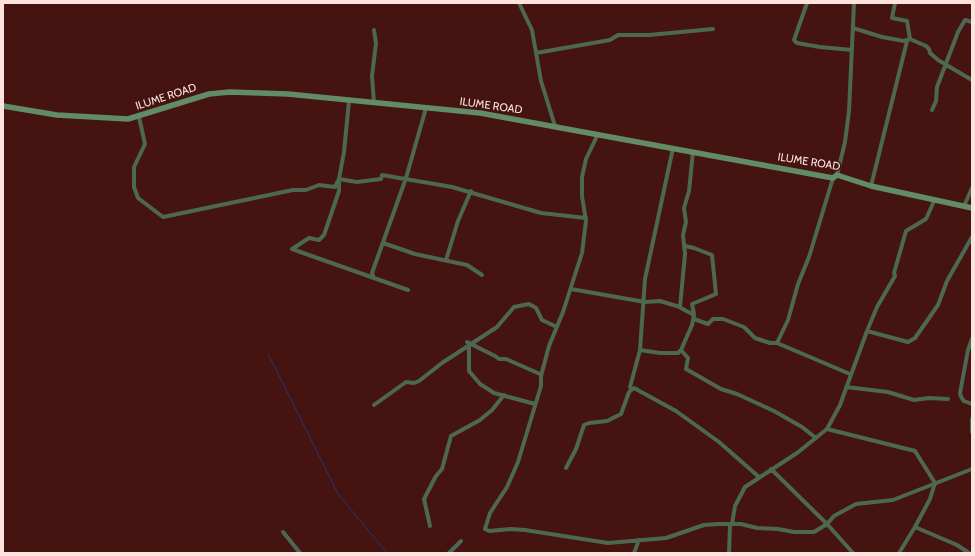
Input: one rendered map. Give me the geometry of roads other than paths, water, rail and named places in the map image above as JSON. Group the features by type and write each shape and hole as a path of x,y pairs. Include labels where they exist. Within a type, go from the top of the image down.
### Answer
{"street":[{"path":"519,3 532,30 541,81 555,126"},
{"path":"807,3 794,40 797,43 820,47 852,50"},
{"path":"777,343 788,320 798,284 809,257 845,142 849,111 854,3"},
{"path":"871,186 908,40 907,21 892,18 895,3"},
{"path":"932,110 936,101 937,87 961,26 965,20 972,22"},
{"path":"853,28 882,37 908,40 928,48 930,53 946,65 972,80"},
{"path":"536,53 610,40 618,35 649,35 713,29"},
{"path":"374,30 376,43 372,76 374,103"},
{"name":"ILUME ROAD","path":"3,106 57,115 87,118 128,119 139,117 182,101 219,92 288,94 480,113 835,176 871,186 972,208"},
{"path":"349,101 339,190 324,235 319,240 309,238 292,249 408,290"},
{"path":"374,278 372,273 406,178 426,108"},
{"path":"139,117 145,144 134,167 134,187 138,198 163,217 293,190 306,190 319,185 335,187 339,181"},
{"path":"598,134 586,159 582,177 582,196 586,218 582,253 549,346 541,376 541,386 518,462 507,487 490,513 484,527 485,529 489,531 511,529 525,530 608,543 666,538 704,526 718,524 814,532 827,524 834,516 856,504 893,500 972,469"},
{"path":"630,387 640,350 645,279 673,148"},
{"path":"679,307 681,305 684,280 685,246 683,235 686,222 684,208 689,191 693,152"},
{"path":"339,181 357,182 381,180 382,175 406,178 471,191 489,199 541,213 586,218"},
{"path":"964,206 972,188"},
{"path":"446,260 458,221 471,191"},
{"path":"729,553 731,524 737,499 745,487 797,453 827,429 840,405 850,374 877,307 895,276 894,273 906,231 926,219 936,200"},
{"path":"867,331 902,341 912,341 938,305 947,281 972,238"},
{"path":"383,244 415,254 466,265 482,275"},
{"path":"640,350 660,353 678,353 681,350 694,319 692,304 716,294 712,255 685,246"},
{"path":"570,289 643,301 660,301 694,314"},
{"path":"374,405 406,382 414,383 419,381 468,344 497,327 514,307 524,304 534,306 542,320 557,327"},
{"path":"694,319 708,324 713,319 723,319 744,327 755,338 770,343 777,343 850,374"},
{"path":"972,339 968,350 960,393 964,401 972,404"},
{"path":"468,344 499,359 506,359 540,374"},
{"path":"468,344 469,371 485,388 504,396 535,404"},
{"path":"681,350 688,358 686,367 689,371 721,389 737,394 774,411 806,430 816,438"},
{"path":"846,387 882,391 914,400 929,398 948,399"},
{"path":"566,468 576,449 584,425 607,421 621,414 631,389 634,388 676,411 719,442 759,477"},
{"path":"430,526 424,499 442,468 451,436 480,420 492,410 504,396"},
{"path":"972,419 972,432"},
{"path":"827,429 915,451 935,483 930,499 899,553"},
{"path":"771,469 827,524 853,553"},
{"path":"915,527 957,545 969,553"},
{"path":"283,532 300,553"},
{"path":"634,553 639,540"},
{"path":"449,553 462,541"}],"waterway":[{"path":"268,354 338,494 387,553"}]}
